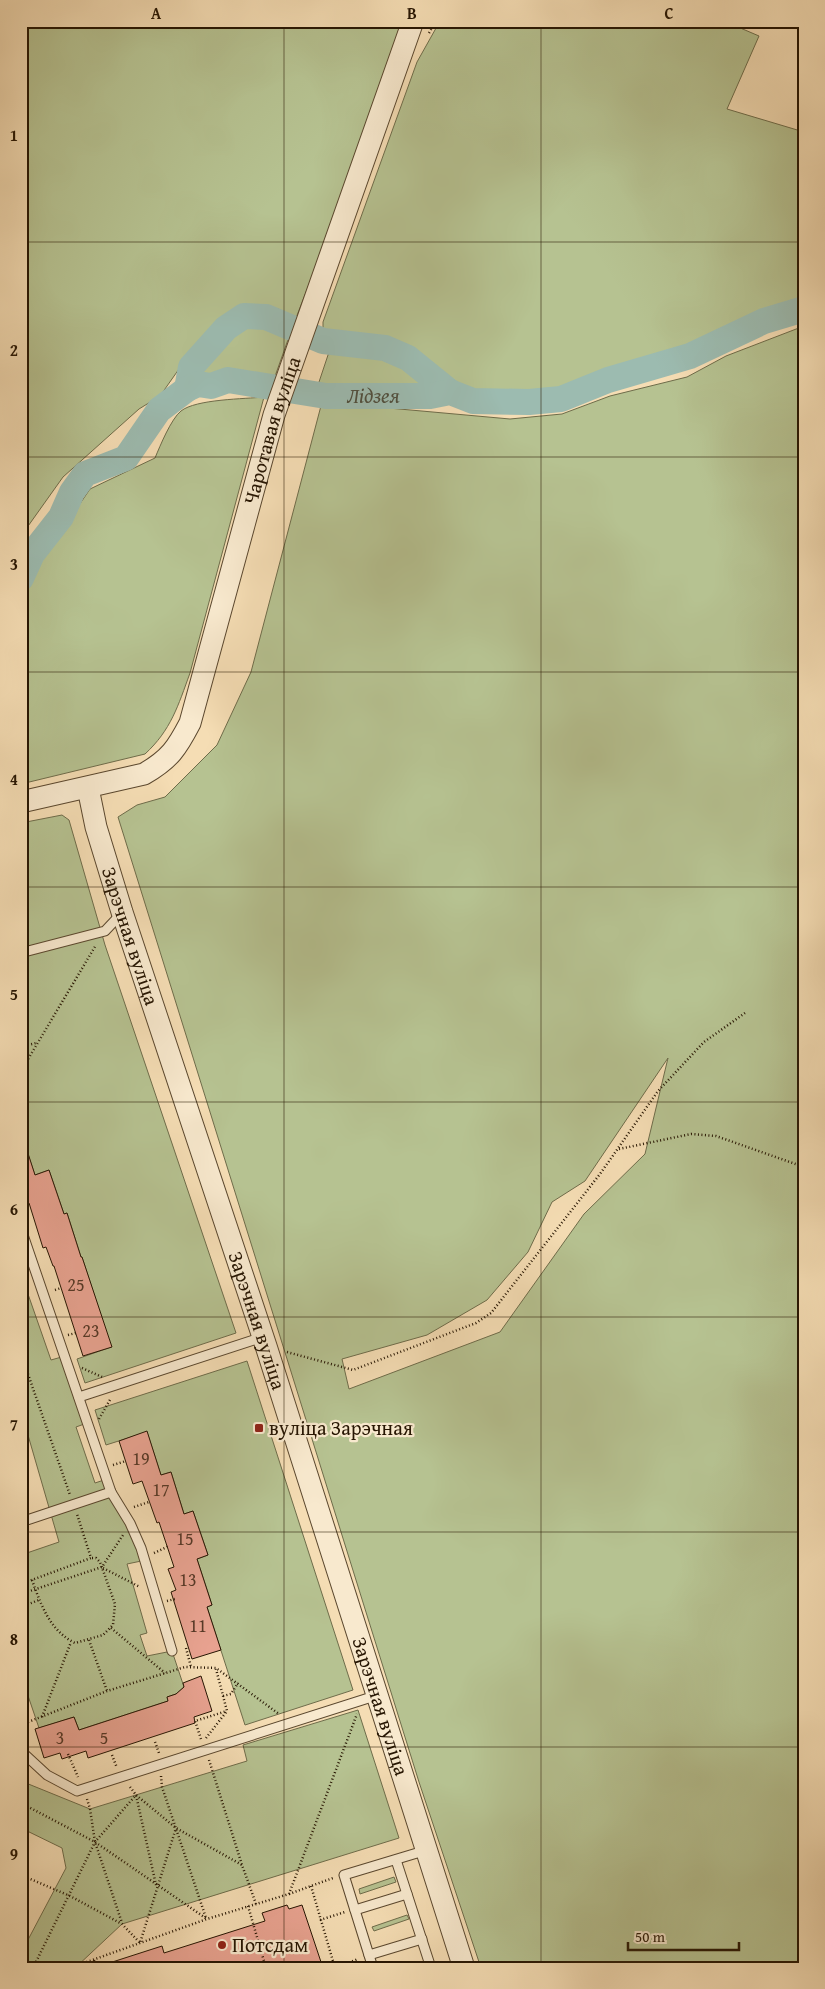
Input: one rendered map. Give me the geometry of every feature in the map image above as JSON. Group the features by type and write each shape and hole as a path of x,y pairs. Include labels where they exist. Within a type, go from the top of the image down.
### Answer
{"street":[{"name":"Чаротавая вуліца","path":"21,802 144,774 158,766 176,748 190,723 274,415 413,21"},
{"name":"Зарэчная вуліца","path":"88,788 96,827 122,912 265,1341 370,1698 427,1850 464,1968"}],"lane":[{"path":"28,951 105,931 122,912"},
{"path":"21,1229 111,1492 130,1523 146,1560 172,1651"},
{"path":"79,1397 265,1341"},
{"path":"21,1522 111,1492"},
{"path":"21,1750 47,1774 77,1791 370,1698"},
{"path":"373,1968 344,1875 427,1850"},
{"path":"396,1860 431,1968"},
{"path":"354,1910 407,1894"},
{"path":"369,1955 422,1939"}],"path":[{"path":"21,1071 105,931"},
{"path":"265,1341 353,1370 476,1323 491,1313 618,1149 664,1084 704,1042 745,1013"},
{"path":"21,1047 38,1043"},
{"path":"618,1149 691,1134 716,1136 804,1167"},
{"path":"21,1207 26,1204"},
{"path":"51,1292 61,1288"},
{"path":"21,1354 91,1558"},
{"path":"77,1366 108,1380"},
{"path":"97,1423 113,1395"},
{"path":"111,1466 126,1461"},
{"path":"130,1509 150,1502"},
{"path":"21,1594 102,1567 130,1523"},
{"path":"154,1553 169,1546"},
{"path":"21,1584 91,1558 96,1558 102,1567 115,1604 113,1626 103,1635 89,1640 75,1643 63,1637 52,1624 39,1600 32,1580"},
{"path":"102,1567 167,1602 175,1599"},
{"path":"21,1607 39,1600"},
{"path":"110,1628 165,1673"},
{"path":"89,1640 107,1691"},
{"path":"42,1717 72,1641"},
{"path":"186,1648 191,1667"},
{"path":"28,1722 107,1691 185,1667 216,1668 284,1718"},
{"path":"216,1668 227,1710"},
{"path":"223,1696 231,1694 238,1683"},
{"path":"289,1894 370,1698"},
{"path":"227,1710 217,1724 202,1743 195,1721 227,1710"},
{"path":"155,1742 160,1756 162,1787 207,1919"},
{"path":"205,1751 214,1771 242,1865 256,1904"},
{"path":"68,1754 84,1789 90,1809 95,1842 122,1924"},
{"path":"112,1755 123,1777 136,1795 176,1828 242,1865"},
{"path":"33,1968 95,1842 136,1795"},
{"path":"136,1795 157,1886"},
{"path":"21,1803 95,1842 207,1919"},
{"path":"140,1943 176,1828"},
{"path":"21,1875 70,1896 122,1924 140,1943"},
{"path":"70,1968 207,1919 344,1875"},
{"path":"310,1886 335,1968 369,1955"},
{"path":"248,1906 266,1968"},
{"path":"320,1920 354,1910"},
{"path":"94,1959 96,1968"}],"green space":[{"path":"21,21 403,21 343,197 296,318 278,309 255,308 235,310 205,339 179,369 160,396 139,409 63,477 21,536"},
{"path":"440,21 724,21 759,36 727,109 804,132 804,305 785,310 643,369 610,373 559,392 520,396 474,394 453,387 392,340 341,333 323,334 323,322 417,62"},
{"path":"246,320 266,322 290,334 273,382 227,377 211,382 191,384 195,369 230,331"},
{"path":"804,326 804,1968 481,1968 419,1782 118,817 137,805 165,797 217,745 251,672 322,402 510,419 562,414 610,396 687,377 726,356","holes":["668,1058 645,1154 584,1214 500,1332 349,1389 342,1359 427,1335 487,1300 528,1252 552,1202 585,1181"]},
{"path":"330,349 384,360 419,376 429,391 317,388"},
{"path":"264,397 190,673 168,727 145,754 21,784 21,609 35,570 90,489 155,458 170,426 181,411 188,407 209,402"},
{"path":"62,815 69,820 105,945 236,1333 85,1383 77,1359 111,1347 67,1213 64,1214 49,1170 35,1175 21,1134 21,823"},
{"path":"21,1274 51,1360 65,1356 87,1423 76,1427 95,1483 107,1479 146,1560 127,1564 147,1633 140,1635 147,1656 172,1651 184,1687 176,1694 167,1697 168,1701 79,1730 74,1717 39,1728 24,1684 21,1684 21,1555 59,1542 21,1411"},
{"path":"247,1361 353,1690 245,1725 207,1607 212,1605 197,1559 208,1555 193,1511 184,1514 171,1472 161,1475 147,1432 106,1445 95,1410"},
{"path":"358,1710 399,1838 122,1924 75,1968 21,1968 21,1953 66,1868 62,1848 21,1828 21,1781 90,1809 247,1761 243,1745"},
{"path":"394,1877 396,1882 360,1894 359,1889"},
{"path":"407,1915 409,1919 374,1931 372,1927"}],"building":[{"path":"24,1141 35,1175 49,1170 64,1214 67,1213 112,1347 83,1356 54,1266 46,1247 43,1248 29,1203 21,1206 21,1142"},
{"path":"147,1431 161,1475 171,1472 184,1514 193,1511 208,1555 197,1559 212,1605 207,1607 221,1650 192,1659 171,1592 176,1590 168,1569 174,1567 159,1522 157,1523 142,1481 133,1484 119,1441"},
{"path":"201,1676 212,1711 194,1717 195,1723 88,1758 86,1751 62,1759 60,1753 44,1758 35,1729 74,1717 79,1730 168,1701 167,1697 176,1694 184,1687 183,1683"},
{"path":"287,1905 289,1909 302,1905 323,1968 103,1968 103,1965 162,1946 164,1953 265,1921 262,1913"}],"waterway":[{"name":"Лідзея","path":"21,578 32,554 61,517 72,492 85,474 126,458 159,410 187,389 198,384 211,386 228,380 326,396 430,396 450,392 473,401 529,402 561,399 608,380 690,356 764,321 804,309"},
{"path":"187,389 191,367 226,328 244,316 266,317 323,341 385,348 408,358 450,392"}],"place":[{"name":"вуліца Зарэчная","path":"259,1428"},
{"name":"Потсдам","path":"222,1945"}]}
